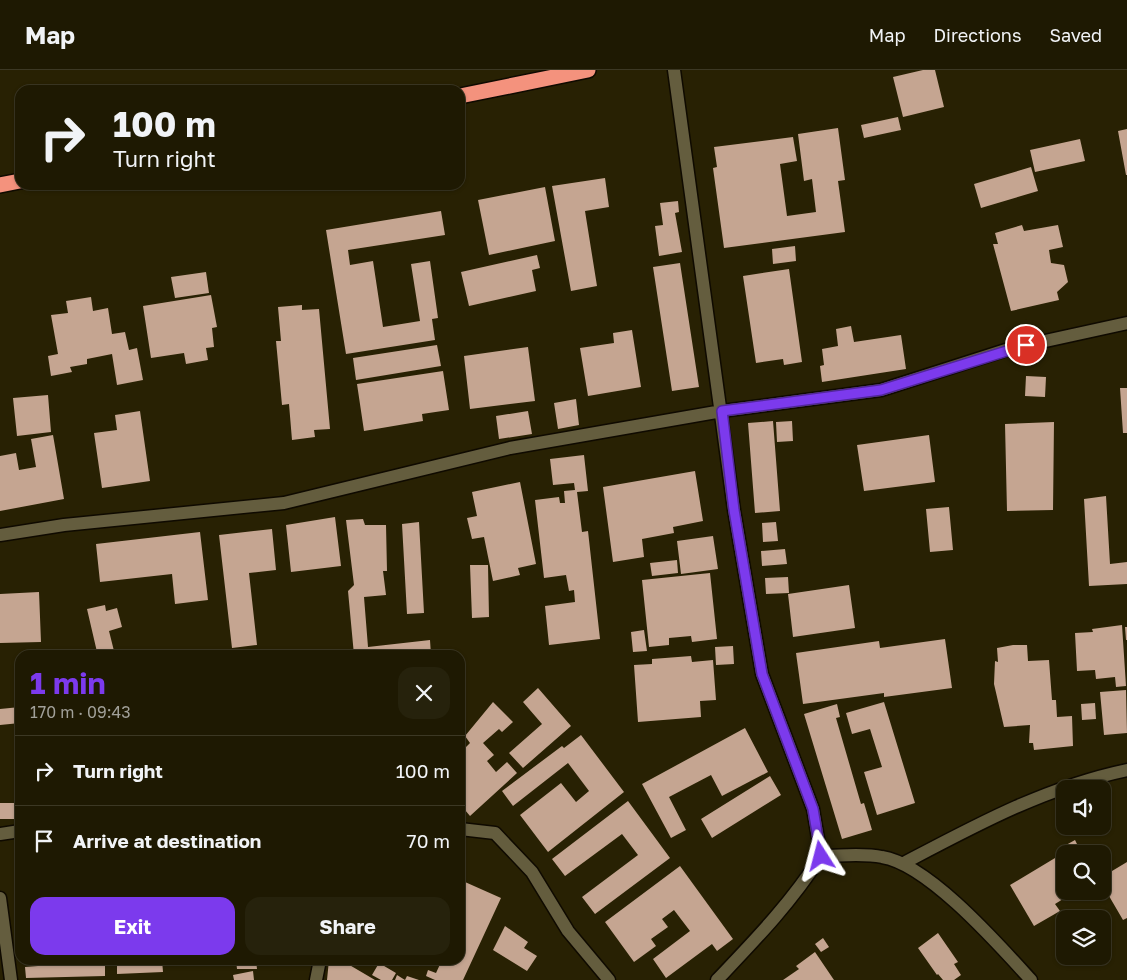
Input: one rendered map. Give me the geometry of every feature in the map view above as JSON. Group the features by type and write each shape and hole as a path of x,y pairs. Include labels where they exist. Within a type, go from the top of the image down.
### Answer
{"highway":[{"path":"465,95 588,70"},
{"path":"0,185 15,182"}],"street":[{"path":"674,70 734,510 762,674 813,809 821,856 800,890 772,923 717,980"},
{"path":"0,535 64,525 284,503 510,448 722,411 881,390 1009,349 1127,323"},
{"path":"904,863 1027,801 1052,791 1127,770"},
{"path":"465,830 495,833 532,872 568,931 609,980"},
{"path":"0,834 15,832"},
{"path":"821,856 882,857 904,863 941,890 1032,980"},
{"path":"0,898 11,980"},
{"path":"316,980 319,965"}],"building":[{"path":"923,70 935,70 944,107 903,117 893,77"},
{"path":"898,117 901,130 864,138 861,125"},
{"path":"838,128 845,180 838,181 845,232 724,248 713,168 717,167 714,147 793,137 797,161 780,164 787,216 816,212 812,179 804,181 798,134"},
{"path":"1127,129 1127,175 1126,175 1118,131"},
{"path":"1080,139 1085,161 1035,172 1030,150"},
{"path":"1031,167 1038,191 981,208 974,184"},
{"path":"605,178 609,207 585,211 597,286 571,291 552,186"},
{"path":"545,187 555,241 489,255 478,200"},
{"path":"678,201 679,212 675,213 682,252 659,256 655,226 663,225 660,203"},
{"path":"441,211 445,235 348,250 350,265 373,261 383,327 420,321 411,264 430,261 438,318 432,319 435,340 346,354 326,230"},
{"path":"1022,225 1024,231 1058,225 1063,247 1049,250 1051,263 1064,265 1068,282 1057,292 1059,300 1011,311 993,244 998,244 995,233"},
{"path":"795,246 796,261 773,264 772,249"},
{"path":"537,255 540,268 532,270 536,291 469,306 461,272"},
{"path":"680,263 699,387 672,391 653,267"},
{"path":"789,269 802,362 784,365 783,359 756,363 743,276"},
{"path":"206,272 209,293 175,298 171,277"},
{"path":"211,295 217,327 212,328 214,347 206,348 208,360 186,364 184,353 151,358 143,306"},
{"path":"91,297 93,311 108,308 112,334 125,332 129,350 137,348 143,380 117,385 112,354 87,359 87,364 70,367 72,372 51,376 48,356 58,354 51,315 68,313 66,301"},
{"path":"302,305 302,310 319,309 330,429 314,430 315,437 292,440 289,404 282,405 276,341 281,341 278,307"},
{"path":"851,326 854,342 901,335 906,369 822,382 820,366 824,365 822,349 838,346 836,329"},
{"path":"632,330 641,387 588,396 580,348 614,343 613,333"},
{"path":"437,345 441,366 356,380 353,358"},
{"path":"528,347 535,401 470,409 464,356"},
{"path":"443,371 449,410 422,414 423,421 364,431 357,384"},
{"path":"1026,376 1046,377 1045,397 1025,396"},
{"path":"1120,388 1127,388 1127,433 1123,433"},
{"path":"48,395 51,432 17,436 13,398"},
{"path":"576,399 579,425 558,429 554,403"},
{"path":"140,411 150,481 102,488 94,433 117,430 115,415"},
{"path":"528,411 532,434 499,439 496,416"},
{"path":"773,421 780,511 755,513 748,423"},
{"path":"792,421 793,441 777,442 776,422"},
{"path":"1054,422 1053,510 1007,511 1005,424"},
{"path":"53,435 64,499 0,511 0,456 16,453 19,470 36,467 31,439"},
{"path":"929,435 935,482 864,491 857,445"},
{"path":"584,455 588,491 577,492 582,532 588,531 600,639 549,645 545,606 575,602 574,590 569,591 566,575 544,578 535,500 559,497 560,503 565,503 564,491 575,490 574,483 553,485 550,459"},
{"path":"695,471 703,521 673,527 674,533 642,539 644,557 613,562 603,487"},
{"path":"520,482 536,564 518,568 520,575 493,581 484,537 472,539 467,518 477,516 472,492"},
{"path":"1106,496 1110,564 1127,562 1127,584 1089,586 1084,499"},
{"path":"949,507 953,550 930,552 926,509"},
{"path":"335,517 341,566 291,572 286,525"},
{"path":"363,519 365,525 386,525 387,571 383,571 386,595 364,597 368,647 430,640 431,650 354,650 348,591 354,585 346,520"},
{"path":"419,522 424,613 407,614 402,524"},
{"path":"776,522 778,541 763,542 762,523"},
{"path":"272,529 276,570 249,573 257,645 232,648 219,535"},
{"path":"200,532 208,600 175,604 172,574 100,582 96,544"},
{"path":"713,536 718,569 681,574 677,541"},
{"path":"785,549 787,564 762,566 761,551"},
{"path":"677,560 678,573 652,576 650,563"},
{"path":"470,565 488,565 489,617 472,618"},
{"path":"710,573 717,639 692,642 691,636 669,638 669,645 649,647 642,580"},
{"path":"788,577 789,593 766,594 765,578"},
{"path":"849,585 855,628 793,637 788,594"},
{"path":"39,592 41,642 0,643 0,594"},
{"path":"105,605 106,611 117,608 122,627 109,631 114,650 97,650 87,609"},
{"path":"1122,625 1126,686 1116,687 1115,677 1096,679 1095,670 1077,671 1075,633 1093,632 1092,629"},
{"path":"1125,627 1127,627 1127,640 1126,640"},
{"path":"644,630 647,651 633,652 631,632"},
{"path":"945,639 952,688 884,697 884,693 803,704 796,653 879,641 880,648"},
{"path":"1027,645 1028,661 1049,660 1052,700 1056,700 1057,717 1072,716 1073,746 1034,750 1033,743 1029,743 1030,725 1004,727 994,684 995,661 998,662 997,648"},
{"path":"733,646 734,664 716,665 715,647"},
{"path":"691,656 692,662 713,660 716,700 700,701 701,717 638,722 634,665 652,664 652,659"},
{"path":"538,688 571,726 523,768 509,753 542,724 523,702"},
{"path":"1126,690 1127,733 1104,735 1100,692"},
{"path":"493,702 513,722 502,732 499,729 483,743 494,755 487,761 496,772 507,762 517,773 470,816 465,810 465,748 470,743 465,736"},
{"path":"884,702 915,803 877,815 864,772 882,767 870,729 852,734 846,713"},
{"path":"1095,703 1096,719 1082,720 1081,704"},
{"path":"837,704 840,717 836,718 861,804 864,803 872,830 842,839 804,714"},
{"path":"15,708 15,724 0,725 0,709"},
{"path":"745,728 768,772 722,796 711,775 669,797 686,830 671,838 642,784"},
{"path":"581,735 624,792 548,852 520,815 561,783 576,802 589,791 568,763 513,806 502,791 562,746 564,748"},
{"path":"770,776 781,795 712,838 701,819"},
{"path":"628,801 670,858 595,914 582,897 638,855 622,834 565,876 552,859"},
{"path":"0,803 15,803 15,819 0,819"},
{"path":"1075,840 1078,845 1066,845"},
{"path":"1056,857 1056,900 1061,900 1055,904 1059,910 1056,910 1056,913 1034,926 1010,885"},
{"path":"1127,862 1127,918 1123,920 1111,899 1111,872"},
{"path":"680,866 733,939 717,951 712,944 666,978 653,959 690,931 674,910 662,919 668,927 651,939 656,946 634,962 605,922"},
{"path":"465,882 501,898 463,980 435,980 426,976 428,970 436,973 440,965 465,965"},
{"path":"505,926 528,942 524,948 537,956 527,971 493,950"},
{"path":"938,933 958,962 954,964 961,975 954,980 943,980 937,975 918,948"},
{"path":"823,938 829,947 821,952 815,944"},
{"path":"815,952 834,980 783,980 799,969 796,966"},
{"path":"105,965 105,976 26,978 25,967"},
{"path":"117,965 162,965 163,972 117,974"},
{"path":"237,965 257,965 257,969 237,969"},
{"path":"328,965 350,965 375,980 327,980"},
{"path":"378,965 382,965 396,973 392,980 381,980 372,975"},
{"path":"253,971 254,980 234,980 233,975"},
{"path":"397,975 405,980 395,980"},
{"path":"407,976 419,980 405,980"}],"route":[{"path":"821,856 813,809 762,674 734,510 722,411 881,390 1026,345"}]}
